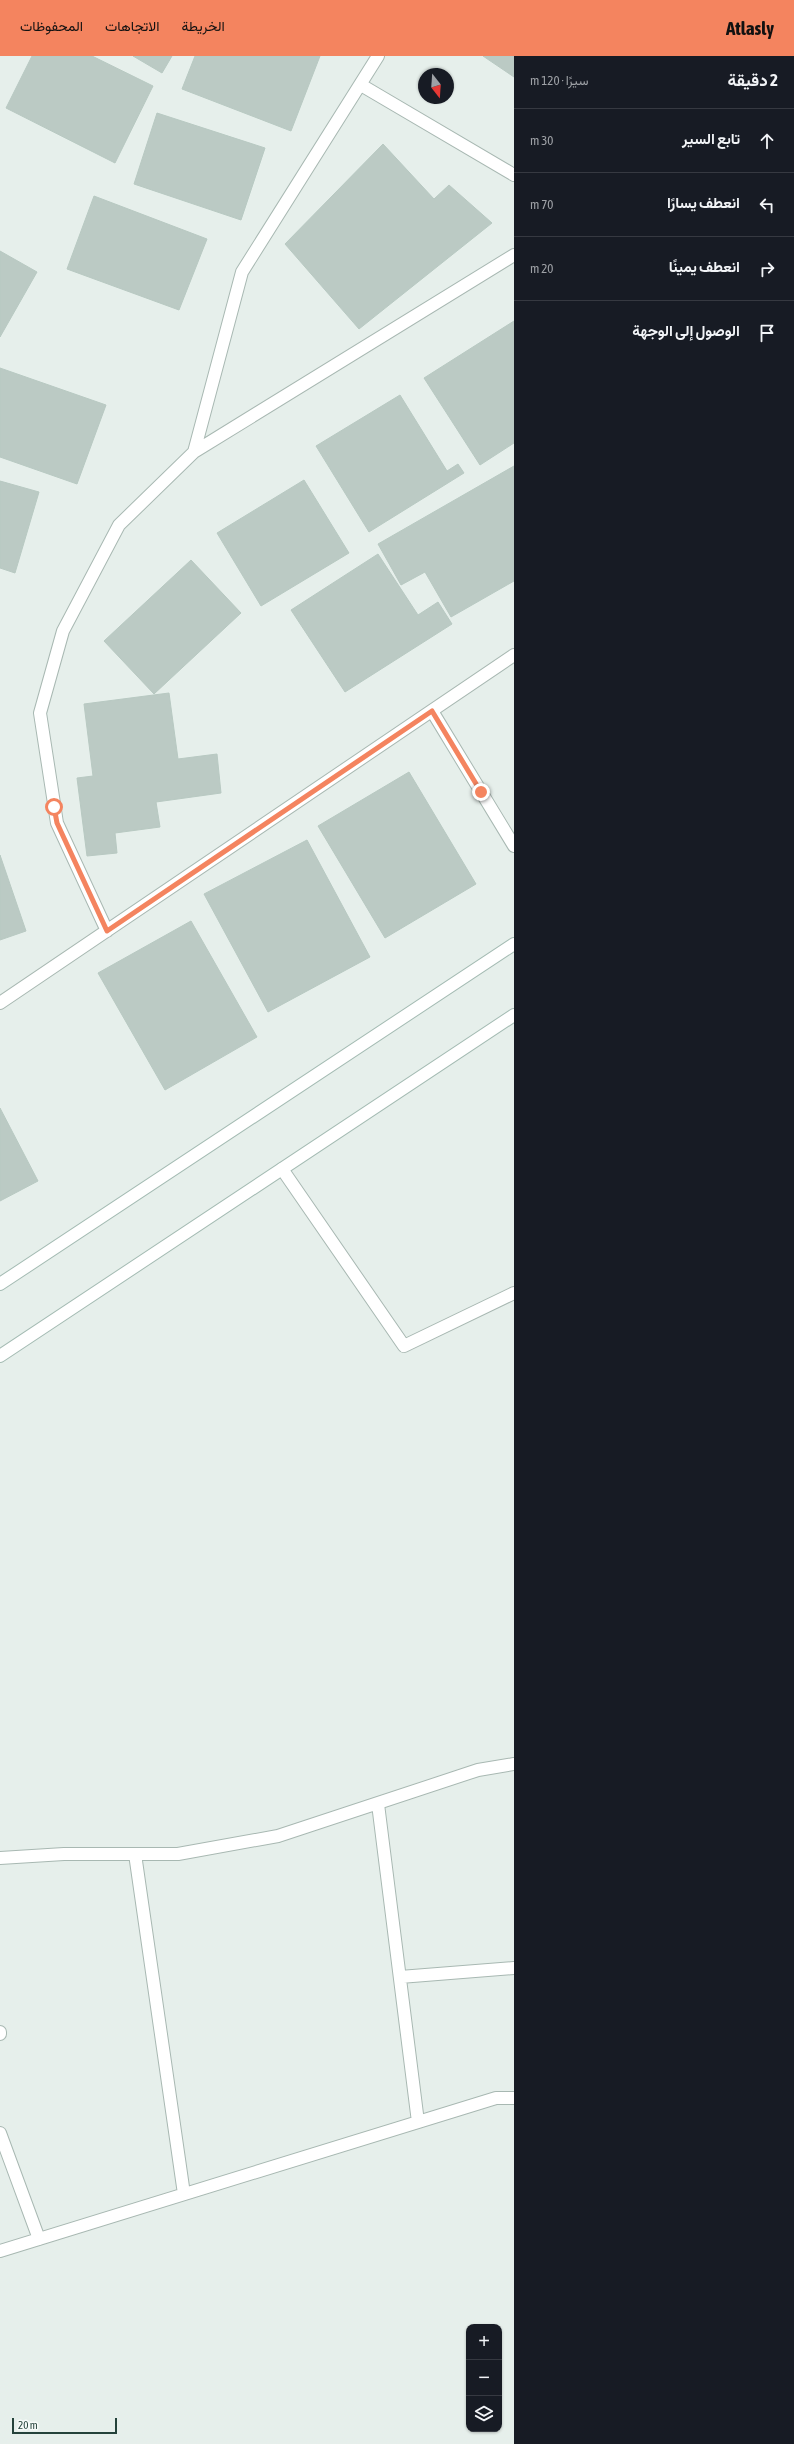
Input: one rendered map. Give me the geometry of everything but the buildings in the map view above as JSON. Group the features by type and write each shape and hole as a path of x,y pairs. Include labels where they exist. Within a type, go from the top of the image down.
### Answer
{"street":[{"path":"194,452 242,272 378,56"},
{"path":"361,85 514,175"},
{"path":"107,931 57,823 40,713 63,631 119,525 194,452 514,255"},
{"path":"0,1003 514,655"},
{"path":"432,711 514,846"},
{"path":"0,1284 514,944"},
{"path":"0,1356 514,1015"},
{"path":"282,1168 404,1346 514,1293"},
{"path":"0,1858 64,1854 178,1854 278,1836 478,1770 514,1764"},
{"path":"378,1804 418,2122"},
{"path":"135,1854 184,2194"},
{"path":"400,1977 514,1968"},
{"path":"0,2251 496,2098 514,2098"},
{"path":"0,2133 40,2239"}],"route":[{"path":"54,807 57,823 107,931 432,711 481,792"}]}
